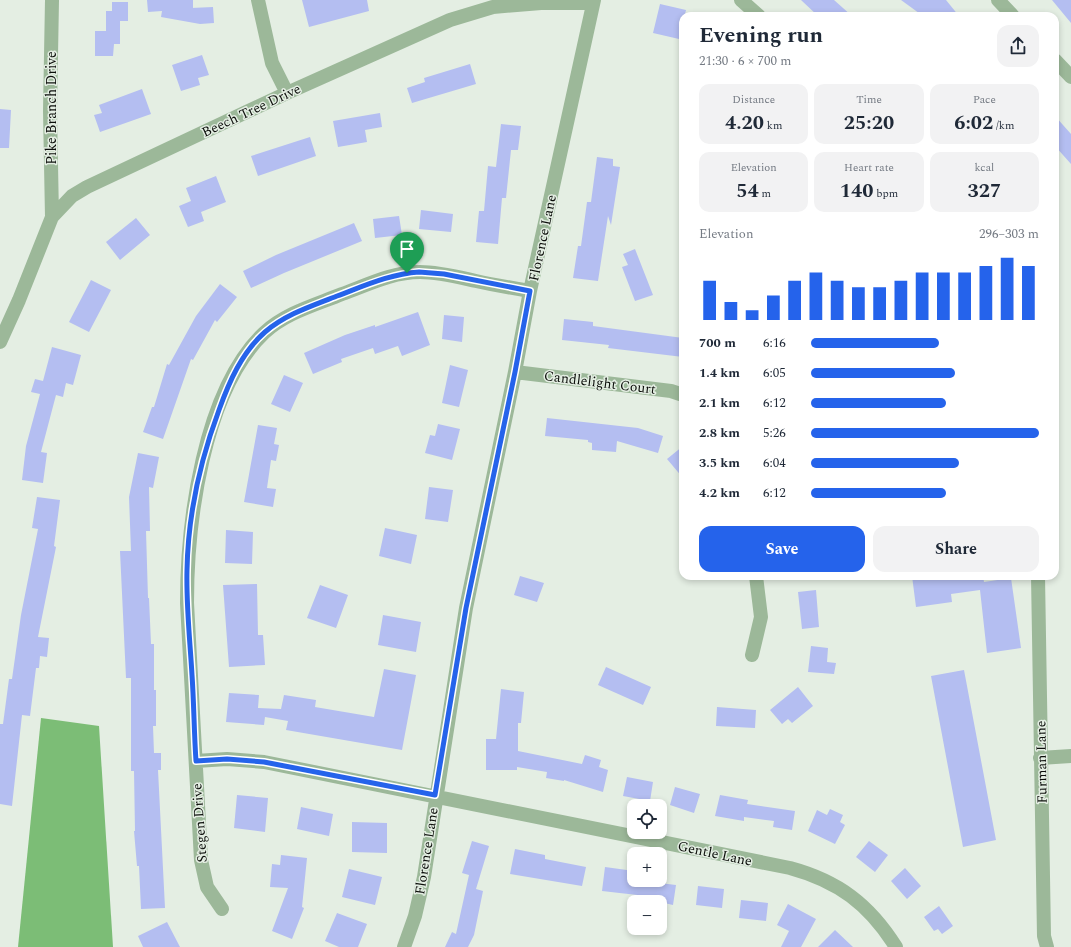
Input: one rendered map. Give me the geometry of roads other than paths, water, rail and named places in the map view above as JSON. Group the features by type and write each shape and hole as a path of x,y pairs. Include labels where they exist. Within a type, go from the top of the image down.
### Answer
{"street":[{"name":"Pike Branch Drive","path":"52,0 50,111 52,216"},
{"path":"258,0 272,63 287,93"},
{"path":"741,0 754,12"},
{"path":"998,0 1009,12"},
{"name":"Beech Tree Drive","path":"0,342 19,300 52,216 72,196 86,187 417,34 478,11 514,5 594,1"},
{"name":"Florence Lane","path":"404,947 415,916 424,877 435,795 466,608 515,372 530,291 594,1"},
{"path":"1059,64 1071,77"},
{"name":"Stegen Drive","path":"222,909 207,887 202,866 187,603 189,535 194,502 205,452 227,388 247,352 265,332 283,319 311,306 394,275 419,272 434,273 530,291"},
{"name":"Candlelight Court","path":"515,372 643,387 672,391 679,394"},
{"path":"752,655 761,617 756,580"},
{"name":"Furman Lane","path":"1038,580 1044,936 1047,947"},
{"path":"1040,758 1071,756"},
{"name":"Gentle Lane","path":"196,761 227,759 264,762 435,795 790,868 812,874 832,883 864,906 877,920 896,947"}]}
